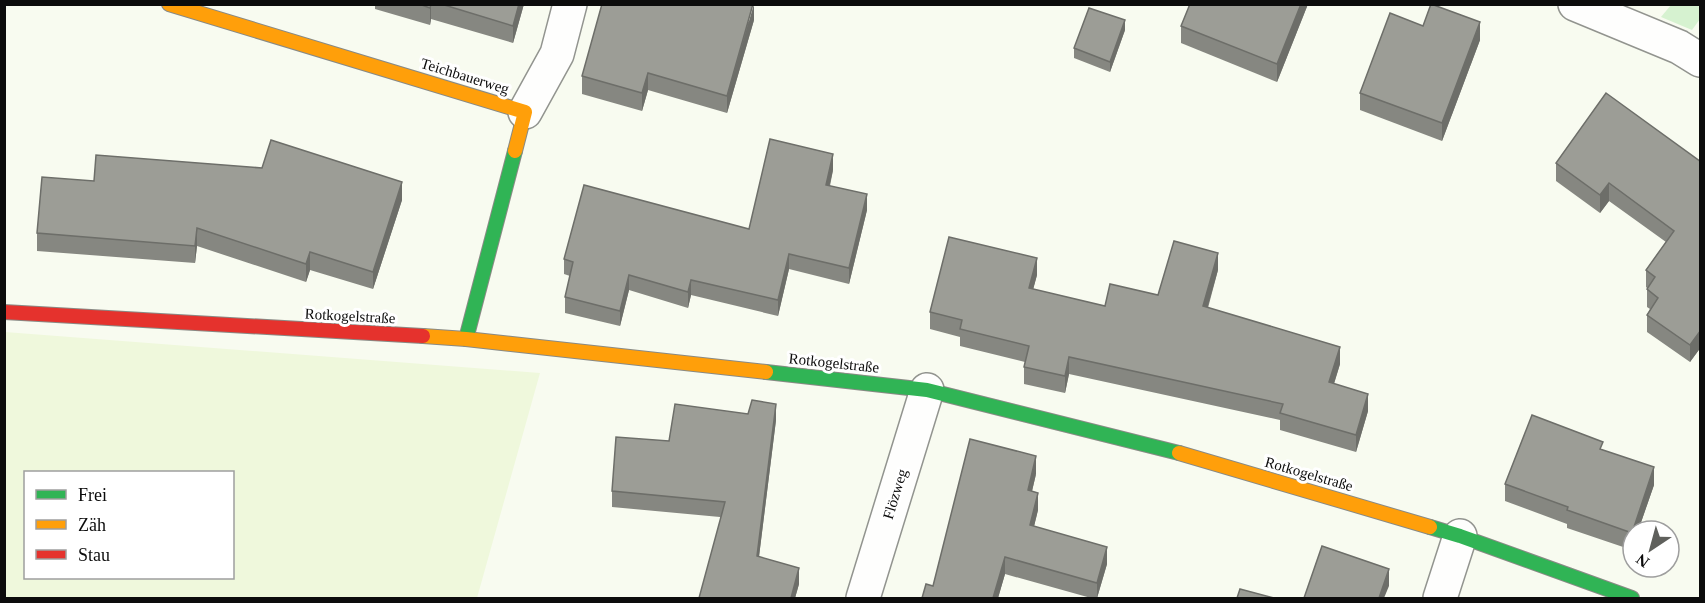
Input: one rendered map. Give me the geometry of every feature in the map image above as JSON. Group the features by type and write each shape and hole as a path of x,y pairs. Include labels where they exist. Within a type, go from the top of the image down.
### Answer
{"street":[{"name":"Teichbauerweg","path":"170,4 525,112"},
{"path":"466,339 525,112 557,54 570,4"},
{"path":"1575,4 1679,47 1701,60"},
{"name":"Rotkogelstraße","path":"4,312 466,339 927,390 1195,457 1460,536 1632,598"},
{"name":"Flözweg","path":"863,598 927,390"},
{"path":"1440,598 1460,536"}],"green space":[{"path":"1671,5 1700,5 1700,19 1692,30 1661,17"},
{"path":"5,332 540,373 477,598 5,598"}],"building":[{"path":"419,4 431,4 430,8"},
{"path":"441,4 519,4 513,26"},
{"path":"602,4 753,4 727,96 648,73 642,93 582,76"},
{"path":"1190,4 1301,4 1277,64 1181,26"},
{"path":"1431,4 1480,22 1442,123 1360,93 1390,13 1423,26"},
{"path":"1089,8 1125,20 1110,62 1074,48"},
{"path":"1606,93 1701,162 1701,330 1690,345 1647,315 1658,298 1647,289 1655,277 1646,270 1674,231 1609,183 1600,195 1556,163"},
{"path":"770,139 833,154 826,185 867,194 849,268 789,254 778,300 691,280 688,292 629,275 620,311 565,297 573,262 564,259 584,185 749,229"},
{"path":"271,140 402,182 373,272 310,252 306,264 197,228 195,246 37,233 42,177 94,181 96,155 262,168"},
{"path":"949,237 1037,258 1029,288 1105,306 1110,284 1158,295 1174,241 1218,253 1203,306 1340,347 1329,382 1368,394 1356,435 1280,413 1283,404 1069,357 1065,376 1024,367 1029,346 960,329 962,320 930,312"},
{"path":"752,400 776,404 757,556 799,568 791,598 699,598 725,502 612,491 616,437 669,441 675,404 748,414"},
{"path":"1532,415 1603,442 1600,449 1654,467 1637,519 1621,519 1621,529 1505,484"},
{"path":"970,439 1036,456 1028,490 1038,493 1030,525 1107,547 1097,583 1005,557 993,598 922,598 926,584 933,586"},
{"path":"1322,546 1389,569 1379,598 1304,598"},
{"path":"1240,589 1274,598 1237,598"}],"traffic: fast":[{"path":"466,339 515,151"},
{"path":"766,372 927,390 1179,453"},
{"path":"1430,527 1632,598"}],"traffic: slow":[{"path":"169,4 525,112 515,151"},
{"path":"423,336 766,372"},
{"path":"1179,453 1430,527"}],"traffic: jam":[{"path":"4,312 423,336"}]}
